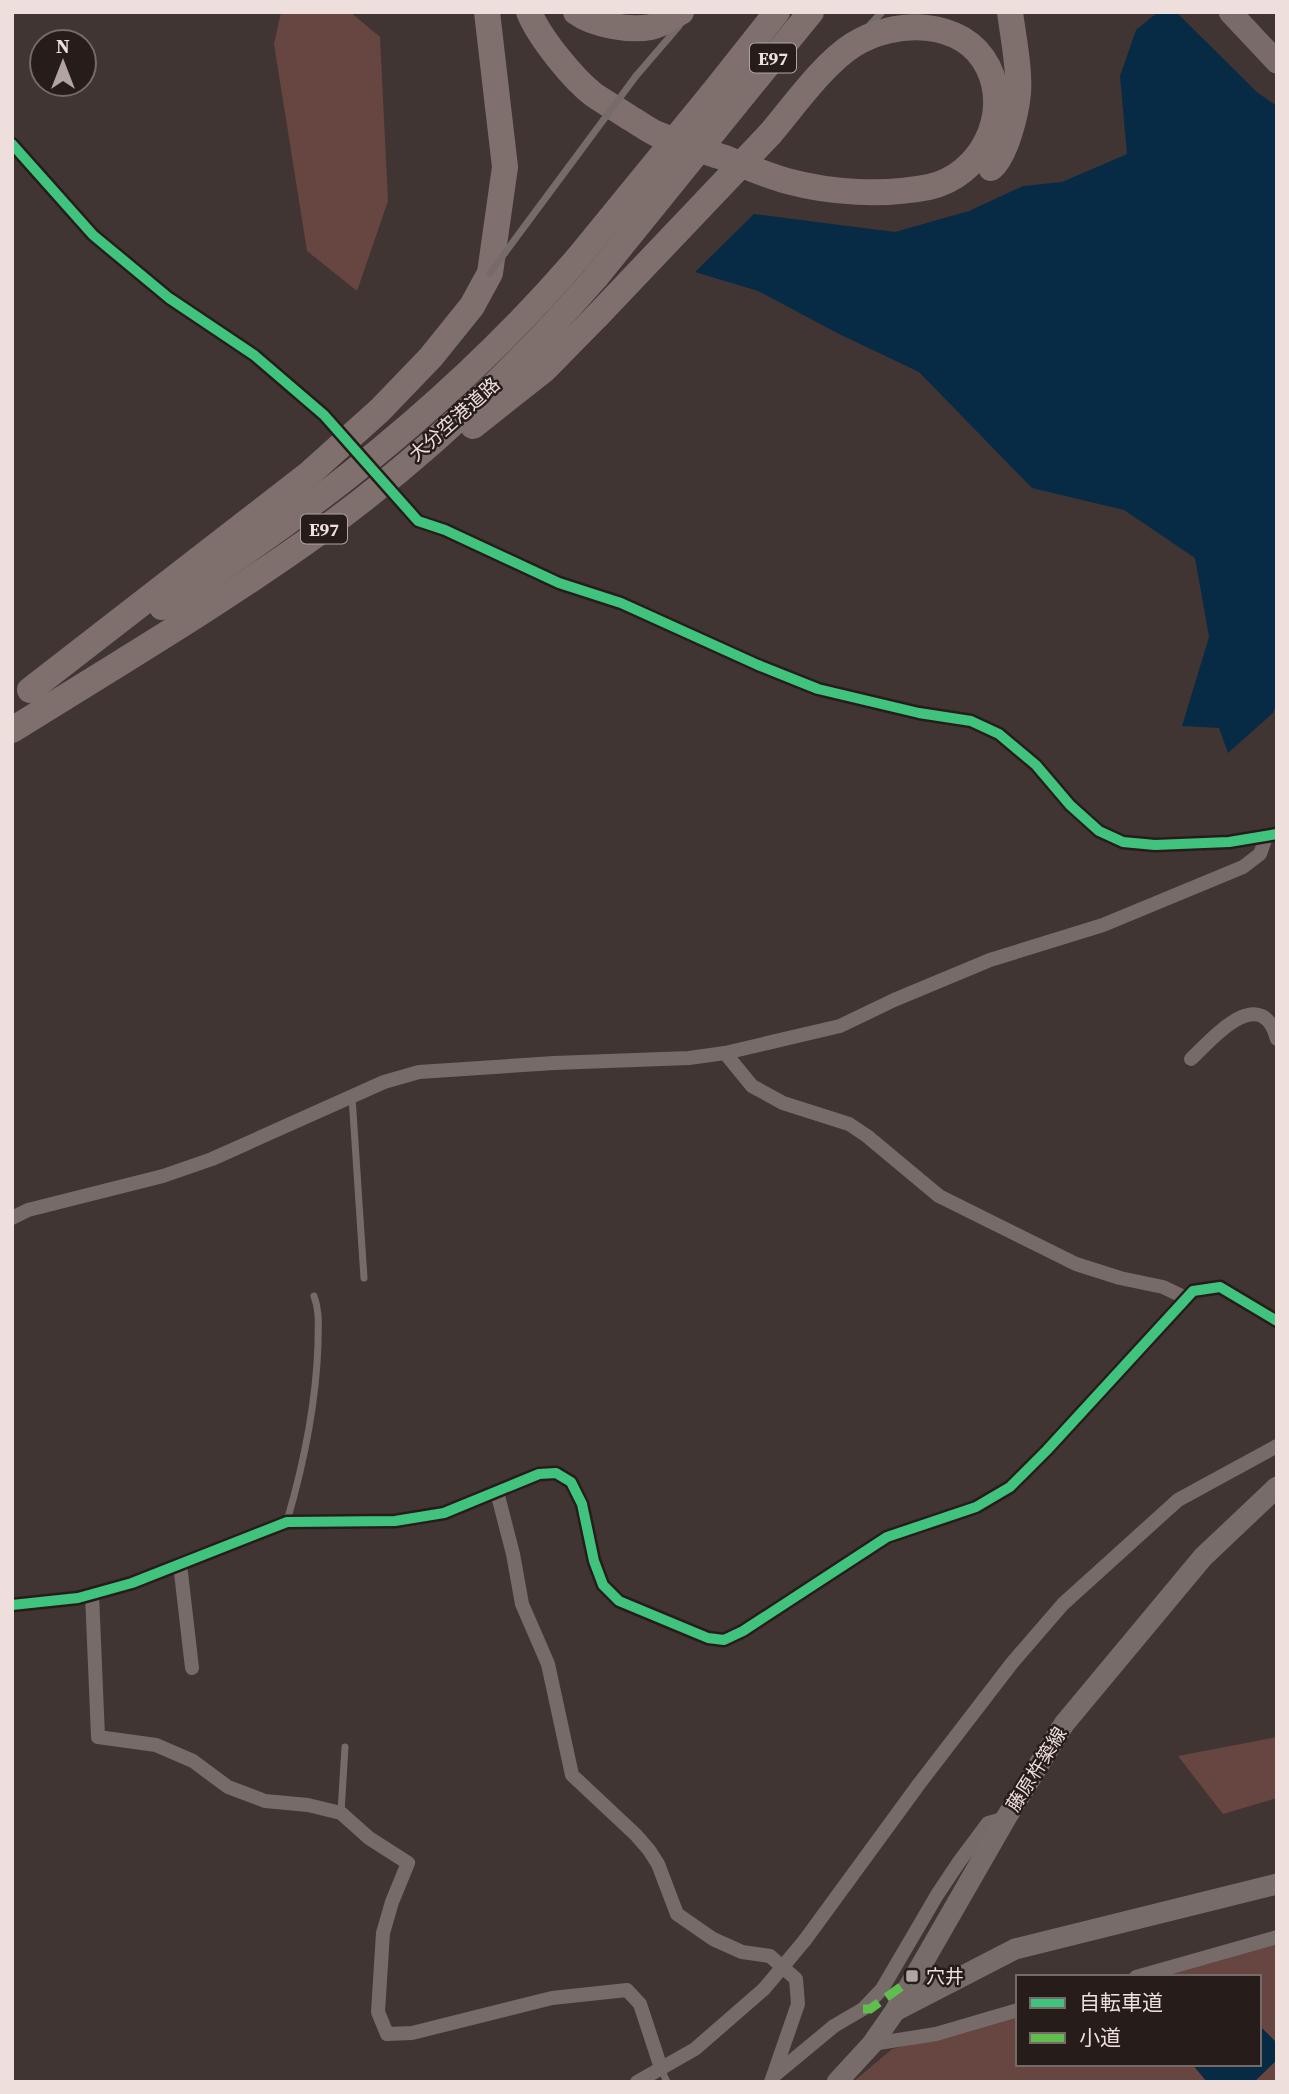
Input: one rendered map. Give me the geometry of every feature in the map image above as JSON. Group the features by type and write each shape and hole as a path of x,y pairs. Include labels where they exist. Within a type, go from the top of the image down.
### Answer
{"highway":[{"path":"21,696 310,473 431,358 472,306 490,273 505,167 487,12"},
{"path":"510,12 529,44 588,110 651,145 767,187 815,198 875,205 925,204 952,198 967,189 996,163 1009,134 1018,92 1010,12"},
{"path":"187,622 361,517 545,369 597,316 770,134 820,74 852,45 890,30 911,26 939,29 971,44 987,66 995,88 995,114 986,147 973,163 956,176 930,187 888,192 836,190 787,181 655,134 592,93 557,57 529,12"},
{"path":"576,12 585,19 616,27 652,27 681,12"},
{"name":"大分空港道路","path":"724,99 777,12"},
{"name":"大分空港道路","path":"12,730 187,622 311,538 374,490 485,392 565,312 587,268 724,99 811,12"},
{"name":"大分空港道路","path":"21,696 292,520 360,467 472,369 542,300 587,268"}],"main road":[{"path":"1230,12 1277,62"},
{"name":"藤原杵築線","path":"837,2082 872,2044 895,2011 1006,1818 1064,1724 1203,1557 1277,1487"},
{"path":"895,2011 1015,1949 1277,1884"}],"street":[{"path":"12,144 93,235 169,298 254,355 324,415 418,521 445,530 559,583 621,603 818,689 919,713 971,721 999,734 1036,765 1070,805 1099,831 1123,842 1155,845 1229,842 1272,835"},
{"path":"12,1219 27,1210 163,1176 212,1158 384,1082 419,1072 689,1058 725,1053 840,1026 990,960 1103,925 1243,867 1260,854 1272,835"},
{"path":"1191,1059 1233,1020 1250,1015 1262,1015 1273,1024 1277,1039"},
{"path":"725,1053 752,1086 783,1103 849,1124 939,1196 1076,1264 1120,1278 1163,1287 1186,1298"},
{"path":"12,1605 78,1598 132,1583 287,1522 395,1521 444,1513 539,1474 556,1474 571,1482 582,1504 594,1561 603,1585 619,1601 708,1638 724,1640 743,1631 887,1537 976,1507 1010,1487 1193,1291 1220,1287 1277,1321"},
{"path":"637,2082 664,2075 764,1989 806,1940 1012,1663 1063,1604 1178,1500 1277,1446"},
{"path":"497,1492 513,1554 522,1604 548,1664 572,1776 649,1850 658,1864 677,1914 713,1939 743,1952 770,1956 796,1979 798,2004 773,2078"},
{"path":"180,1564 192,1668"},
{"path":"92,1594 98,1737 156,1745 193,1761 228,1787 265,1801 308,1805 341,1813 369,1838 408,1863 391,1902 383,1933 378,2012 387,2034 412,2033 552,1998 627,1990 640,2004 664,2075"},
{"path":"773,2078 834,2026 863,2009 882,1989 959,1863 988,1823 1006,1818"},
{"path":"1143,1975 1277,1937"},
{"path":"863,2009 870,2009 912,1979"},
{"path":"872,2044 936,2034 1016,2011"}],"lane":[{"path":"490,273 636,76 690,12"},
{"path":"852,45 882,12"},
{"path":"352,1097 364,1278"},
{"path":"287,1522 303,1464 317,1385 318,1308 314,1296"},
{"path":"341,1813 345,1747"}],"shaded area":[{"path":"281,12 350,12 380,37 388,201 357,291 307,251 274,44"},
{"path":"1277,1737 1277,1798 1223,1814 1178,1756"},
{"path":"1277,1942 1277,2082 853,2082 892,2049 1016,2017 1016,2066 1261,2066 1261,1975 1166,1975"}],"water":[{"path":"1158,12 1176,12 1258,93 1277,106 1277,703 1273,713 1228,753 1219,728 1182,726 1209,637 1195,558 1124,510 1032,488 919,372 758,291 695,272 754,214 895,232 969,211 1023,186 1062,182 1127,154 1120,76 1136,30"},
{"path":"1261,2027 1277,2043 1277,2060 1254,2082 1207,2082 1194,2066 1261,2066"}],"marked path":[{"path":"863,2009 870,2009 912,1979"}],"cycle path":[{"path":"12,144 93,235 169,298 254,355 324,415 418,521 445,530 559,583 621,603 818,689 919,713 971,721 999,734 1036,765 1070,805 1099,831 1123,842 1155,845 1229,842 1277,834"},
{"path":"12,1605 78,1598 132,1583 287,1522 395,1521 444,1513 539,1474 556,1473 571,1482 582,1504 594,1561 603,1585 619,1601 708,1638 724,1640 743,1631 887,1537 976,1507 1010,1487 1193,1291 1220,1287 1277,1321"}],"place":[{"name":"穴井","path":"912,1976"}]}
